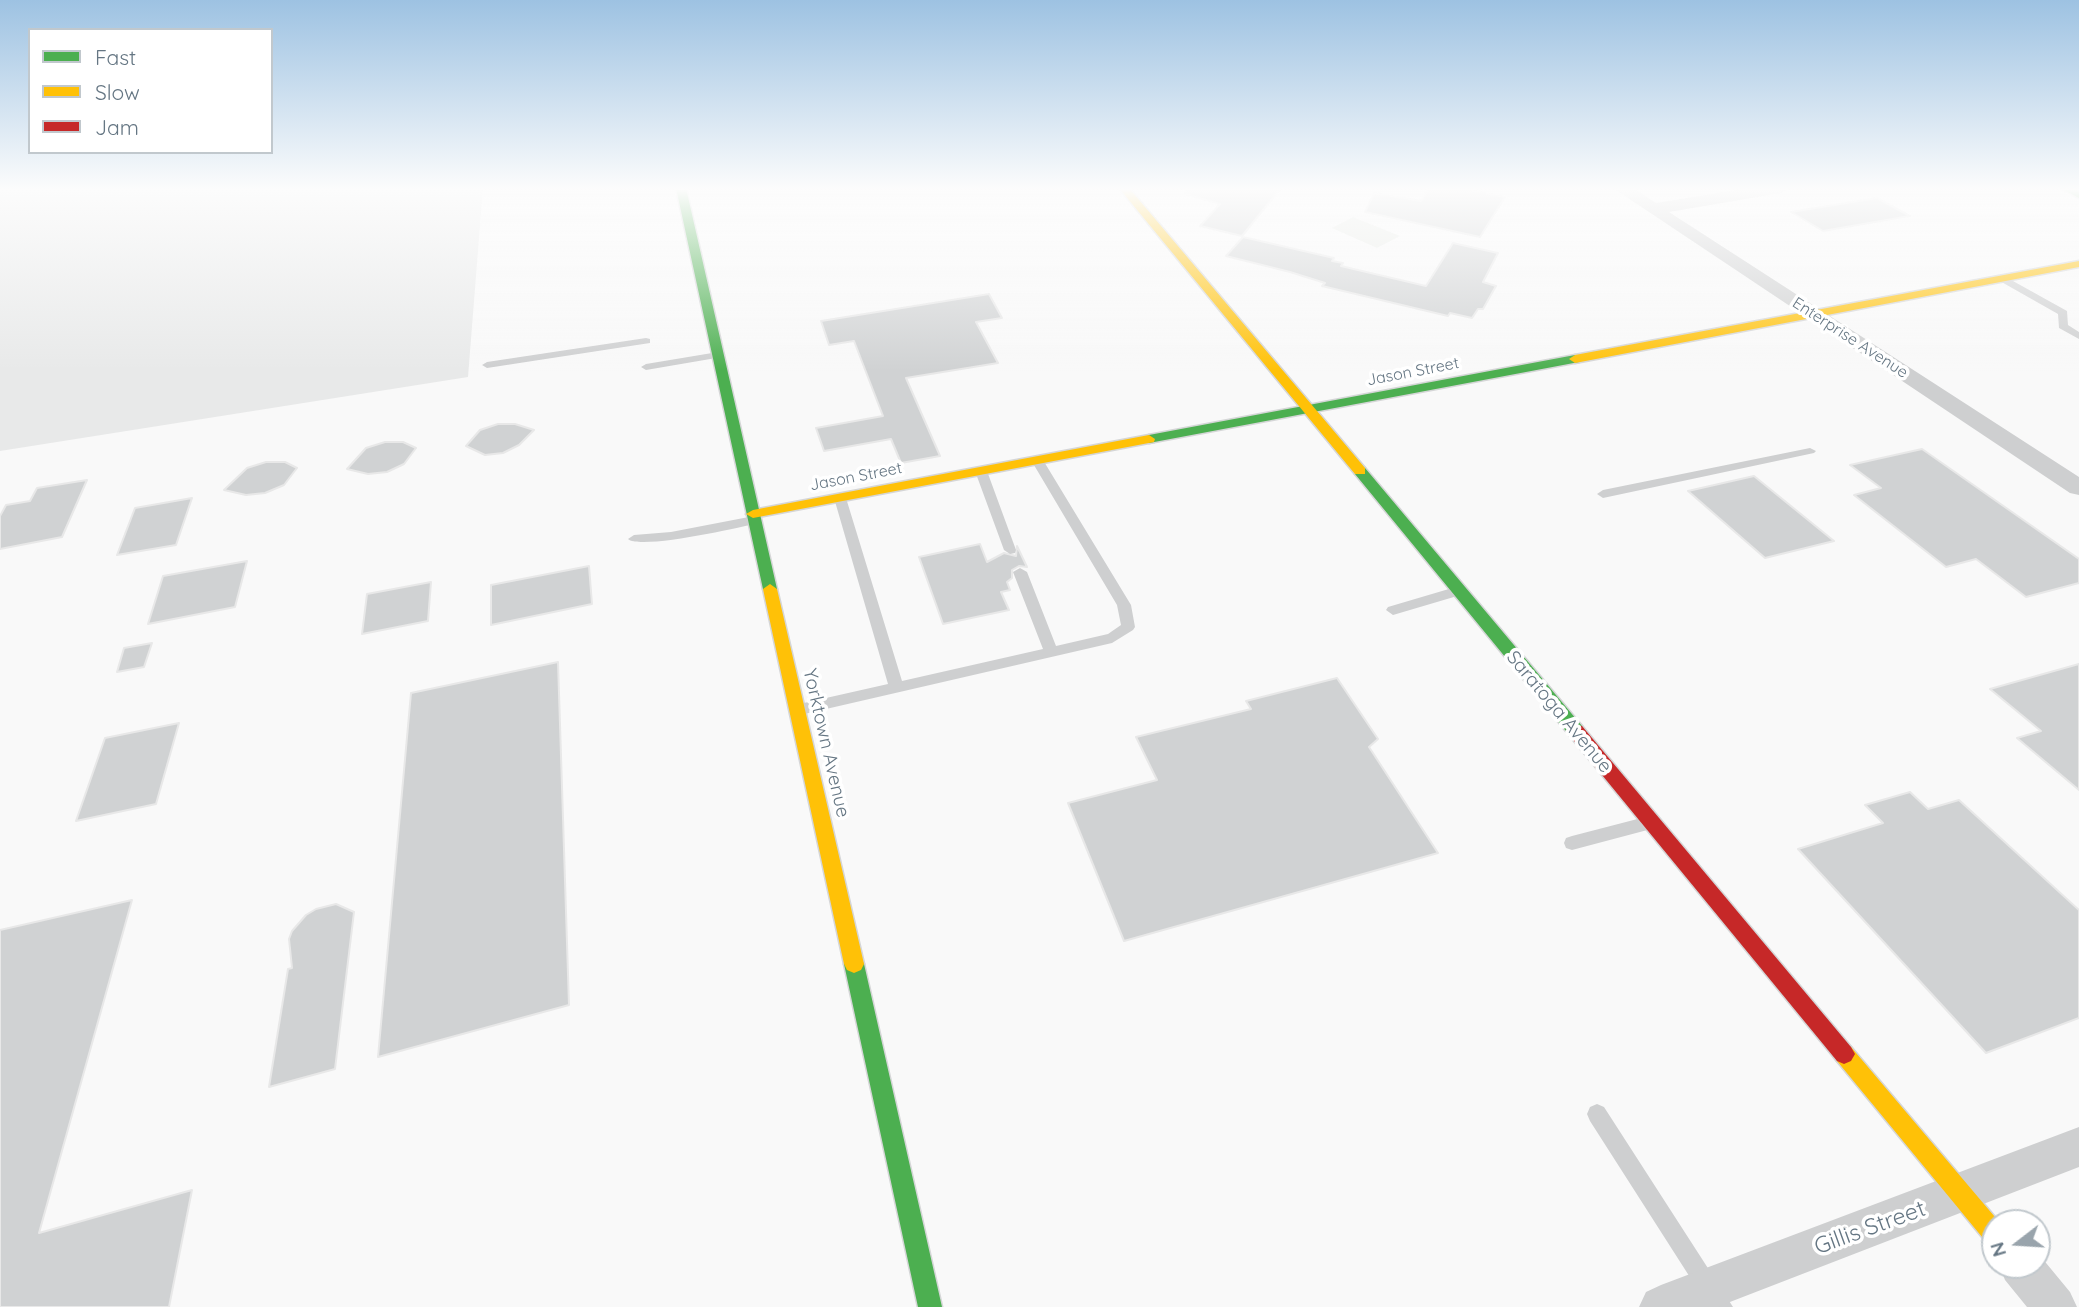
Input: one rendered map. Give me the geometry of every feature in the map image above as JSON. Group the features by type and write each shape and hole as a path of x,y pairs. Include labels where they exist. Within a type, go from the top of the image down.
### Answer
{"street":[{"name":"Yorktown Avenue","path":"695,249 930,1307"},
{"name":"Saratoga Avenue","path":"1174,249 1981,1218"},
{"name":"Enterprise Avenue","path":"1714,249 2079,488"},
{"name":"Jason Street","path":"754,517 1037,460 2079,264"},
{"name":"Gillis Street","path":"1661,1307 1716,1297 2079,1147"},
{"path":"2032,1279 2055,1307"}],"lane":[{"path":"2001,278 2063,313 2063,326 2079,336"},
{"path":"487,365 646,341"},
{"path":"646,367 718,355"},
{"path":"1603,494 1810,451"},
{"path":"797,710 1112,638 1128,627 1124,605 1037,460"},
{"path":"981,471 1010,550"},
{"path":"839,498 896,686"},
{"path":"634,539 671,536 754,517"},
{"path":"1020,572 1051,652"},
{"path":"1393,610 1460,591"},
{"path":"1572,843 1651,823"},
{"path":"1597,1114 1716,1297"}],"shaded area":[{"path":"0,249 478,249 468,377 0,451"}],"building":[{"path":"1232,249 1295,249 1334,258 1332,261 1343,263 1341,266 1426,286 1449,249 1480,249 1498,253 1483,282 1496,286 1483,309 1478,309 1472,318 1450,313 1448,316 1322,286 1325,283 1226,256"},
{"path":"989,294 1002,318 976,322 998,363 906,378 940,456 901,463 891,439 824,451 816,428 883,416 854,341 829,345 821,321"},
{"path":"498,424 515,424 534,430 519,445 503,453 485,455 466,446 480,430"},
{"path":"385,442 403,442 416,448 404,464 387,472 368,474 347,469 366,448"},
{"path":"1922,449 2079,559 2079,583 2026,597 1976,559 1946,567 1854,495 1881,488 1850,465"},
{"path":"266,462 285,462 297,468 284,485 265,493 246,495 224,490 247,468"},
{"path":"1754,476 1834,541 1765,558 1688,491"},
{"path":"87,480 62,537 0,549 0,516 6,505 30,501 37,488"},
{"path":"192,498 176,545 117,555 135,508"},
{"path":"980,544 987,562 1004,553 1016,556 1017,546 1027,567 1019,566 1012,570 1012,578 1007,582 1010,590 1001,592 1009,610 943,624 919,557"},
{"path":"247,561 235,607 148,624 163,576"},
{"path":"589,566 592,604 491,625 491,585"},
{"path":"431,582 428,621 362,634 367,594"},
{"path":"152,643 144,667 117,672 124,648"},
{"path":"558,662 569,1005 378,1057 411,693"},
{"path":"2079,664 2079,790 2017,738 2041,731 1990,689"},
{"path":"1337,678 1378,739 1369,747 1438,853 1124,941 1068,803 1157,780 1136,737 1251,709 1246,701"},
{"path":"179,723 156,804 76,821 105,738"},
{"path":"1910,792 1928,809 1959,800 2079,910 2079,1018 1986,1053 1798,849 1883,823 1865,805"},
{"path":"132,900 39,1233 192,1190 169,1307 0,1307 0,930"},
{"path":"336,904 354,912 335,1069 269,1087 288,969 292,968 289,939 292,931 306,915 316,909"}],"traffic: fast":[{"path":"695,249 770,589"},
{"path":"1149,439 1575,359"},
{"path":"1360,471 1576,731"},
{"path":"854,964 930,1307"}],"traffic: slow":[{"path":"1175,249 1360,471"},
{"path":"1575,359 2079,264"},
{"path":"753,514 1149,439"},
{"path":"770,589 854,964"},
{"path":"1844,1054 1981,1218"}],"traffic: jam":[{"path":"1576,731 1844,1054"}]}
